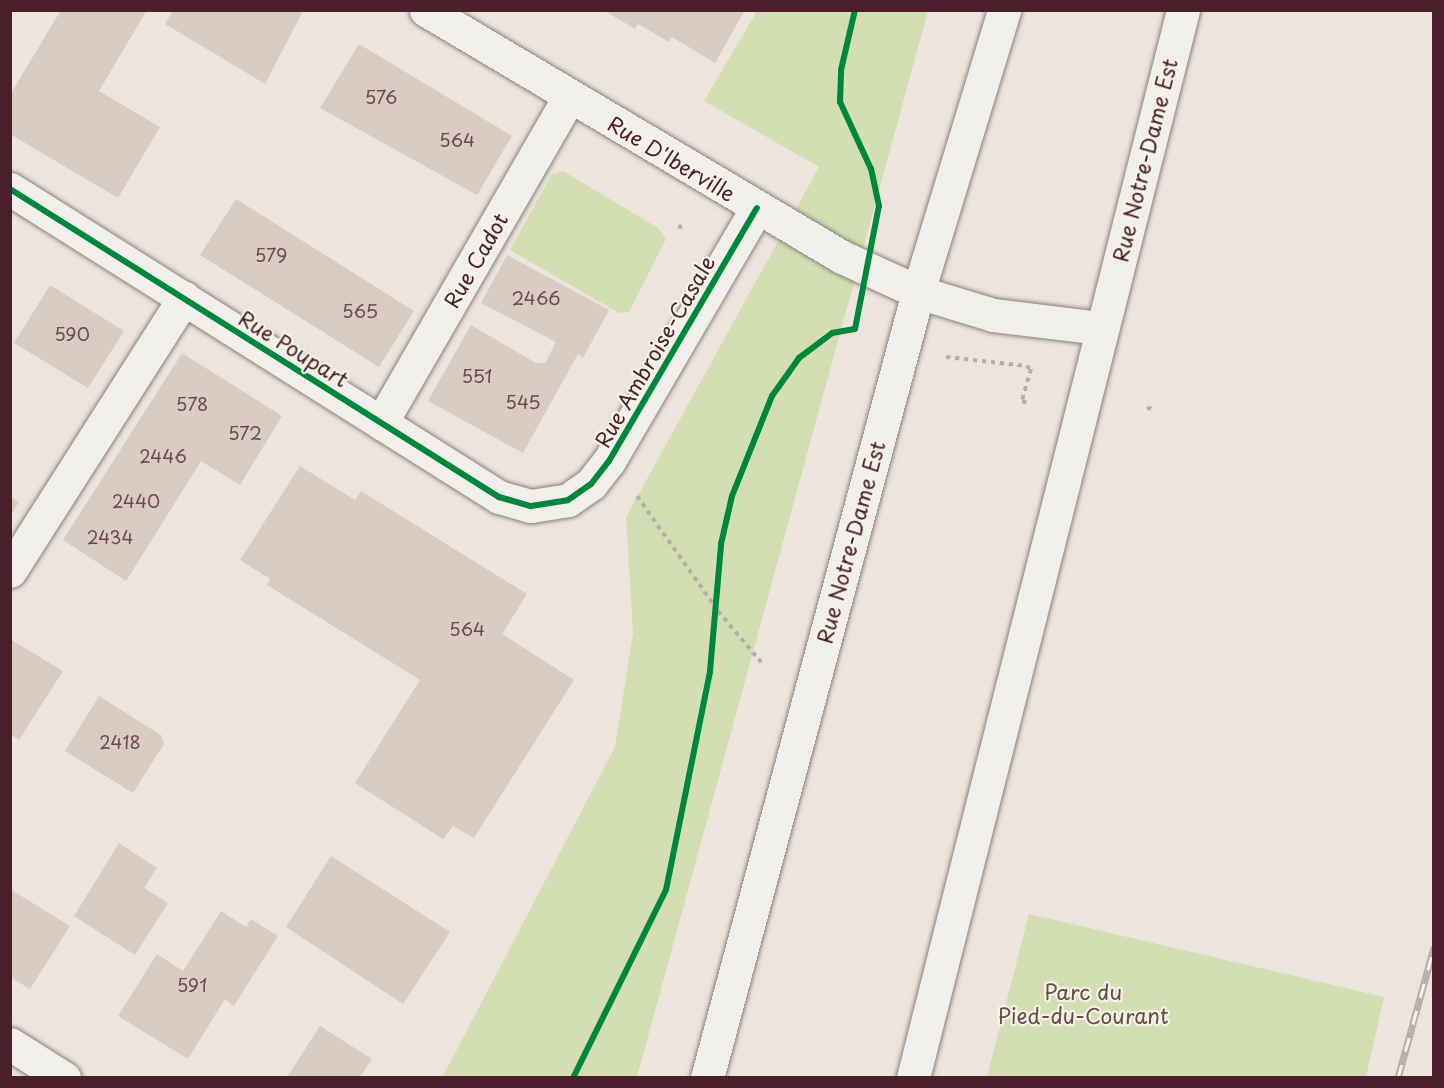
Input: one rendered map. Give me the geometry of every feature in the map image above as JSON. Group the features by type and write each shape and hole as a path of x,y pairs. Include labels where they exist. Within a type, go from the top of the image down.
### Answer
{"main road":[{"name":"Rue D'Iberville","path":"426,10 840,256 918,292 993,315 1101,328"},
{"name":"Rue Notre-Dame Est","path":"707,1077 918,292 1004,10"},
{"name":"Rue Notre-Dame Est","path":"913,1077 1183,10"},
{"name":"Rue Cadot","path":"381,423 569,97"},
{"name":"Rue Poupart","path":"10,189 499,497 531,506 568,500"},
{"name":"Rue Ambroise-Casale","path":"568,500 591,484 609,461 758,208"},
{"path":"10,571 184,298"},
{"path":"10,1044 64,1077"}],"path":[{"path":"678,227 686,226"},
{"path":"946,357 1026,366 1031,369 1022,401 1028,403"},
{"path":"1147,408 1154,409"},
{"path":"637,495 718,611 761,662"},
{"path":"716,621 718,590"}],"green space":[{"path":"757,11 928,11 637,1077 442,1078 615,747 633,633 626,517 819,167 704,101"},
{"path":"563,171 658,228 666,239 629,312 619,313 510,250 552,174"},
{"name":"Parc du Pied-du-Courant","path":"1029,914 1384,997 1366,1077 987,1077"}],"building":[{"path":"61,10 147,10 99,91 160,127 118,198 10,134 10,95"},
{"path":"173,10 298,10 302,13 265,84 165,24"},
{"path":"603,10 745,10 715,63 672,37 669,42 638,24 635,29"},
{"path":"359,44 512,136 477,195 320,108"},
{"path":"236,199 414,311 379,367 200,255"},
{"path":"507,255 609,310 583,358 578,354 523,453 428,401 471,325 536,363 545,363 556,342 481,303"},
{"path":"50,285 124,331 88,388 14,343"},
{"path":"182,353 282,416 240,485 201,461 126,581 63,540"},
{"path":"300,466 355,500 361,491 527,594 502,634 574,680 474,838 453,826 443,839 355,783 420,680 267,585 270,579 240,560"},
{"path":"10,497 19,502 10,517"},
{"path":"10,639 63,671 19,740 10,734"},
{"path":"99,696 161,735 164,744 133,793 65,751"},
{"path":"119,843 157,868 144,888 168,903 135,955 74,916"},
{"path":"331,856 450,932 403,1004 286,927"},
{"path":"10,889 70,926 30,989 10,977"},
{"path":"221,911 246,927 251,919 278,936 234,1006 225,999 188,1059 118,1016 157,954 183,971"},
{"path":"320,1026 372,1059 360,1077 287,1077"}],"railway":[{"path":"1398,1078 1434,947"}],"cycle path":[{"path":"573,1078 666,890 710,671 721,544 732,496 772,396 799,358 832,333 855,329 879,206 871,169 840,102 841,70 855,10"},
{"path":"10,189 499,497 531,506 568,500 591,484 609,461 757,208"}]}
